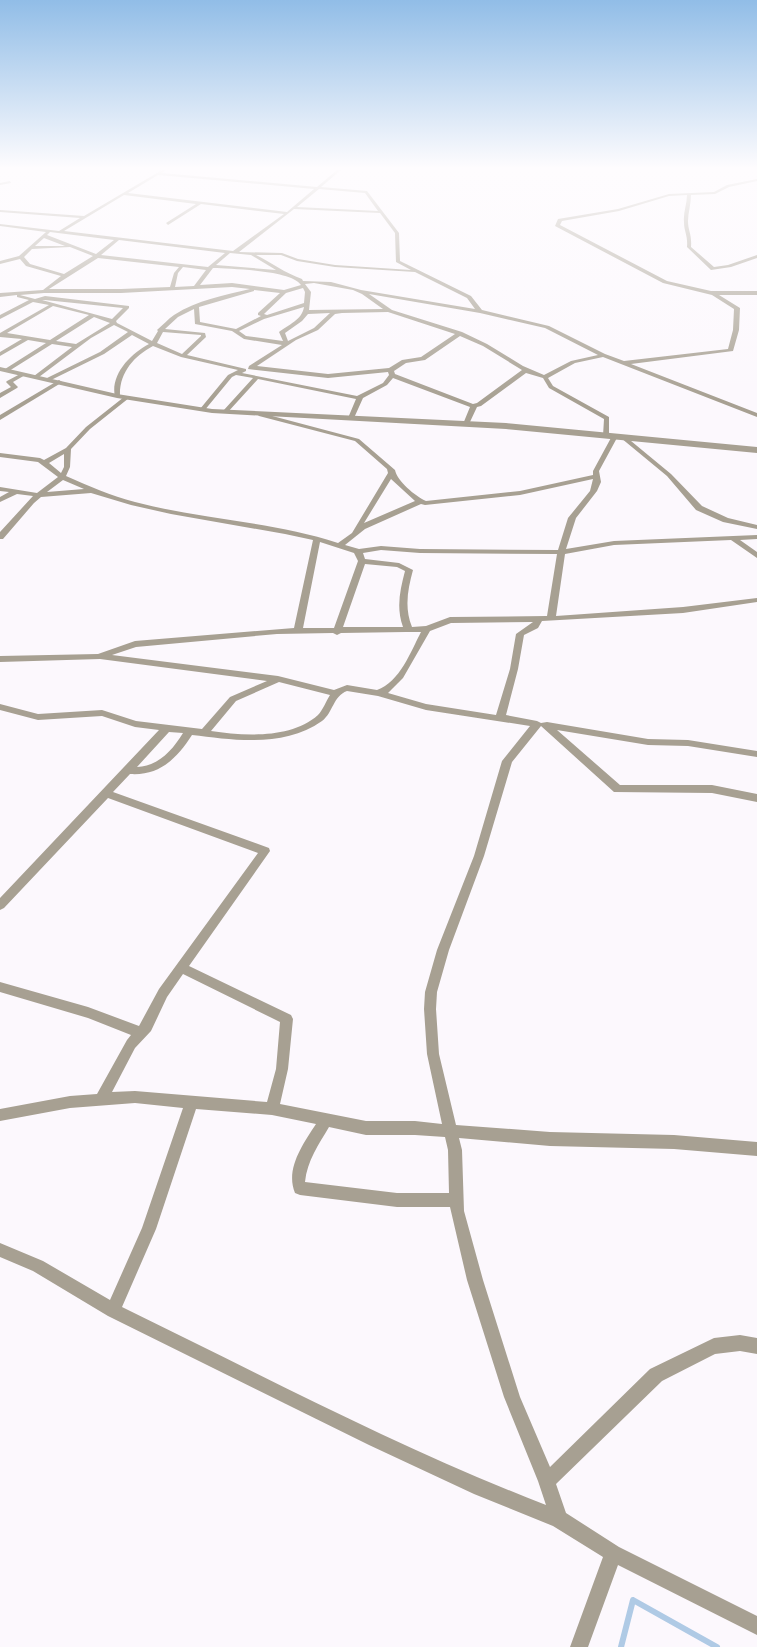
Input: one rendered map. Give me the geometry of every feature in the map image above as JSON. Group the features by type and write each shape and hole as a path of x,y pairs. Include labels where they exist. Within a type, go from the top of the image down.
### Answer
{"street":[{"path":"0,262 21,257 30,248 69,247 97,256 182,266 281,272"},
{"path":"44,291 108,247"},
{"path":"197,247 247,254 282,254 297,260 326,265 416,272"},
{"path":"195,288 210,268 239,247"},
{"path":"397,247 398,262 469,297 480,312"},
{"path":"598,247 665,282 711,293 757,293"},
{"path":"689,247 708,267 719,269 757,256"},
{"path":"50,255 60,248"},
{"path":"247,254 303,285 308,292 306,312 300,320 283,330 287,343"},
{"path":"21,257 28,265 53,270 65,276"},
{"path":"28,265 36,262"},
{"path":"172,288 176,273 182,266"},
{"path":"268,316 260,316 284,292 303,285 322,282 480,312 547,327 603,355 757,415"},
{"path":"0,295 44,291 195,288 232,285 284,292"},
{"path":"117,396 118,376 138,354 158,339 160,330 177,314 258,288"},
{"path":"72,300 83,291"},
{"path":"360,291 391,311 460,333 488,346 525,371 545,377 551,387 607,418 615,436 669,475 699,508 726,520 757,527"},
{"path":"623,363 731,350 736,330 737,308 711,293"},
{"path":"0,300 13,295 93,315 114,321 153,344 183,356 257,376 360,398"},
{"path":"0,317 32,301 45,298 127,307 114,321 37,376"},
{"path":"73,310 87,302"},
{"path":"236,330 268,316 308,304"},
{"path":"1,335 51,306"},
{"path":"197,307 199,314 197,323 236,330 244,337 287,343"},
{"path":"202,410 230,376 251,367 287,343 316,329 333,313 342,311"},
{"path":"306,312 391,311"},
{"path":"4,370 93,315"},
{"path":"160,330 203,334 204,336 183,356"},
{"path":"49,379 102,353 132,332"},
{"path":"351,418 360,398 385,384 391,372 404,361 423,359 460,333"},
{"path":"1,335 76,346"},
{"path":"0,354 27,338"},
{"path":"545,377 573,362 603,355"},
{"path":"251,367 328,376 391,372 474,406"},
{"path":"4,370 126,398 202,410 261,415 466,424 757,450"},
{"path":"466,424 474,406 525,371"},
{"path":"9,382 24,374"},
{"path":"225,412 257,376"},
{"path":"0,381 9,382 15,387 0,396"},
{"path":"0,418 59,382"},
{"path":"0,455 45,463 68,449 88,428 126,398"},
{"path":"261,415 357,440 393,471 394,478 420,502"},
{"path":"503,719 501,709 514,669 519,638 522,632 545,619 561,552 573,518 589,499 597,482 600,461 615,436"},
{"path":"0,537 39,495 62,477 67,467 68,449"},
{"path":"45,463 45,466 62,477 92,490 153,508 316,541 357,552 381,548 420,551 561,552 614,543 757,537"},
{"path":"337,546 346,543 354,533 393,471"},
{"path":"354,533 362,527 420,502 446,502 520,493 597,476"},
{"path":"0,489 39,495 92,490"},
{"path":"0,500 17,491"},
{"path":"734,539 757,556"},
{"path":"298,631 316,541"},
{"path":"337,632 362,561 357,552"},
{"path":"362,561 399,565 409,570 404,585 402,606 409,630"},
{"path":"99,657 135,644 298,631 428,629 450,620 545,619 683,610 757,600"},
{"path":"378,693 392,686 415,655 428,629"},
{"path":"0,659 99,657 278,679 336,693"},
{"path":"204,733 233,699 278,679"},
{"path":"0,707 38,717 102,713 123,721 166,729 245,736 282,733 316,722 328,710 336,693 345,688 354,688 426,707 648,742 688,743 757,754"},
{"path":"541,724 618,789 712,789 757,798"},
{"path":"541,724 507,761 480,856 452,923 431,992 433,1054 455,1150 456,1200 475,1280 512,1397 560,1518"},
{"path":"0,905 166,729"},
{"path":"128,770 143,771 164,763 189,731"},
{"path":"102,1098 131,1044 142,1033 163,993 265,851 106,793"},
{"path":"182,968 287,1019 282,1069 272,1109"},
{"path":"0,987 88,1013 142,1033"},
{"path":"0,1115 102,1098 135,1097 272,1109 366,1128 674,1142 757,1149"},
{"path":"113,1311 149,1229 192,1101"},
{"path":"326,1120 300,1168 297,1179 300,1188 396,1200 456,1200"},
{"path":"0,1250 39,1266 113,1311 480,1488 560,1518 614,1553 757,1626"},
{"path":"547,1481 656,1376 714,1346 740,1343 757,1346"},
{"path":"579,1647 614,1553"}],"waterway":[{"path":"621,1647 633,1600 717,1647"}]}
